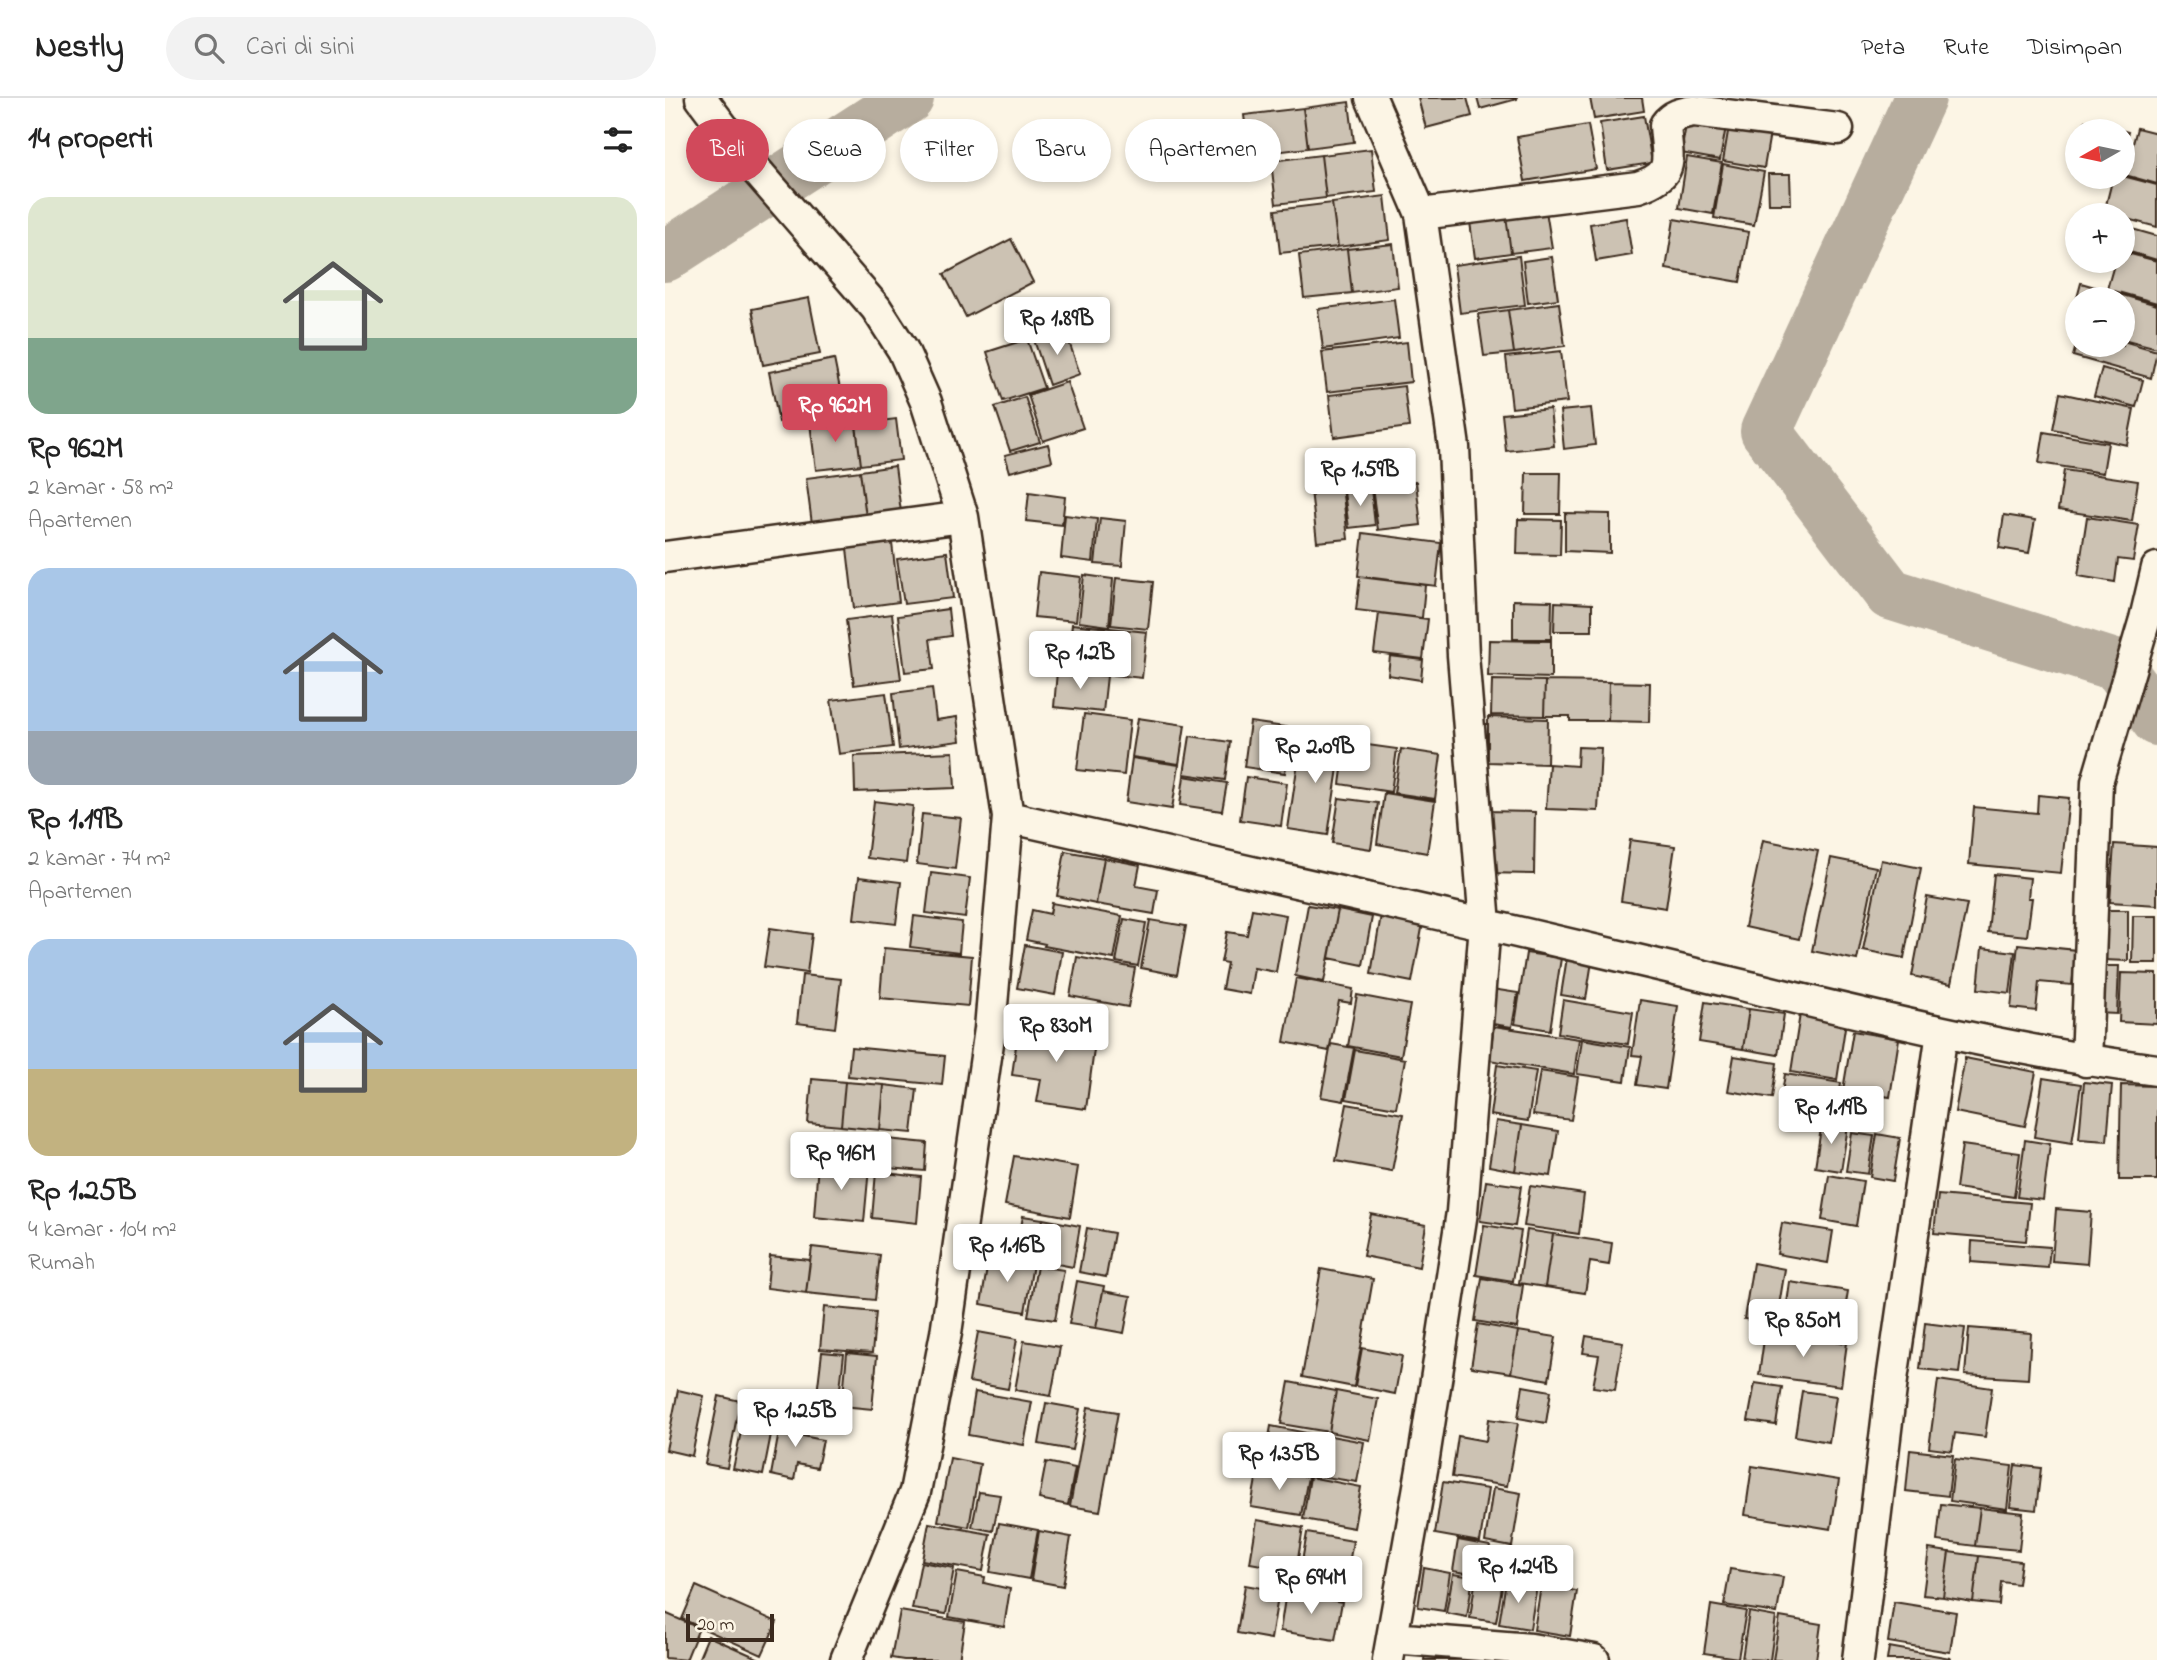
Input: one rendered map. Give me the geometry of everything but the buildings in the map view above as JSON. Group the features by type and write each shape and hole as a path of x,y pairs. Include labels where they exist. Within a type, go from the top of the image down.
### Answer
{"street":[{"path":"701,98 750,163 876,308 902,351 926,402 963,517 1007,817 990,1029 946,1333 915,1492 846,1660"},
{"path":"1371,98 1421,214 1454,447 1463,655 1485,924 1462,1212 1423,1464 1390,1649 1531,1650 1594,1660"},
{"path":"1421,214 1638,187 1657,181 1665,173 1668,164 1665,125 1678,114 1694,111 1838,129"},
{"path":"665,557 963,517"},
{"path":"2086,1061 2097,782 2145,619 2157,568"},
{"path":"1007,817 1485,924 1942,1032 2086,1061 2157,1070"},
{"path":"1858,1660 1892,1380 1942,1032"}],"waterway":[{"path":"665,256 908,98"},
{"path":"1920,98 1766,431 1890,594 2118,666 2157,720"}]}
